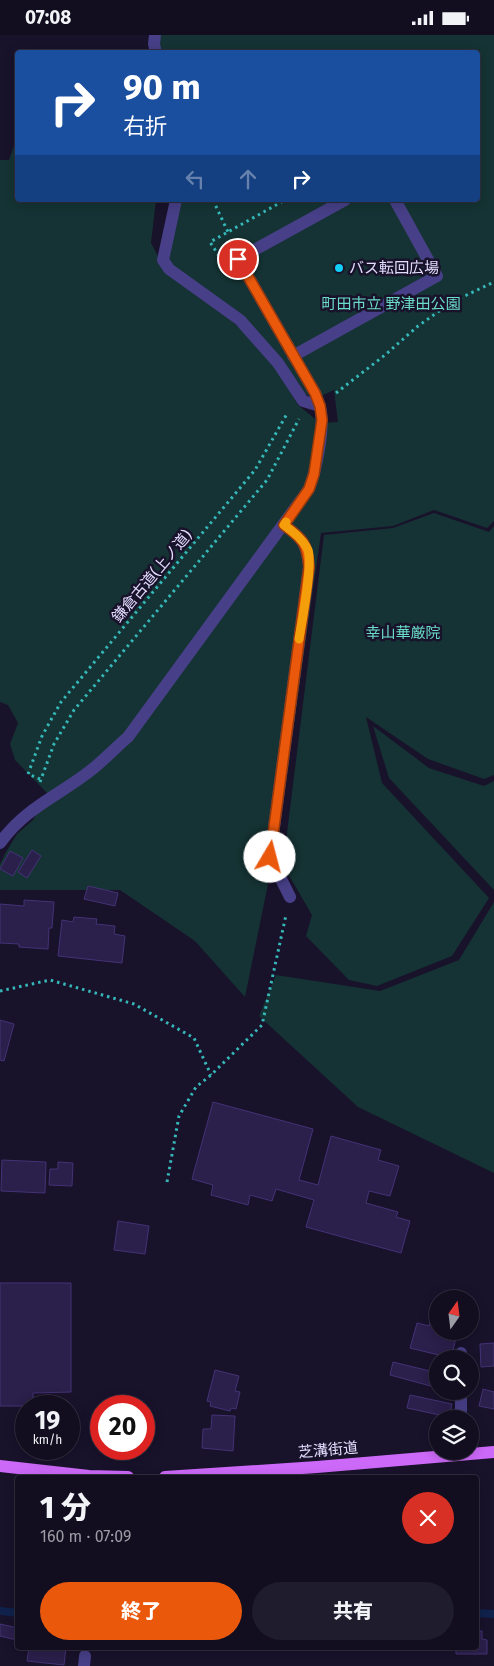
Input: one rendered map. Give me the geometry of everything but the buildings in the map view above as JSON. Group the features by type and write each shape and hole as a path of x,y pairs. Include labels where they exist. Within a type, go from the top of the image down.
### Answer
{"main road":[{"name":"芝溝街道","path":"479,1452 494,1452"},
{"name":"芝溝街道","path":"196,1475 317,1467 429,1456"},
{"path":"0,1466 73,1475"}],"street":[{"path":"155,35 155,50"},
{"path":"176,202 163,259 169,269 240,321 278,363 302,399 320,406"},
{"path":"0,843 9,830 25,814 90,771 128,737 309,489 314,474 322,420 320,406 315,393 238,259 341,202"},
{"path":"293,356 437,276 396,202"},
{"path":"284,525 299,536 308,551 309,567 270,857 290,897"}],"path":[{"path":"214,202 228,231"},
{"path":"320,406 385,355 418,325 452,302 494,283"},
{"name":"鎌倉古道(上ノ道)","path":"40,779 28,774 42,736 61,702 255,470 302,399"},
{"path":"45,801 40,779 54,744 74,710 267,480 294,431 302,399"},
{"path":"167,1182 179,1116 196,1087 211,1075 262,1025 290,897"},
{"path":"0,991 50,980 134,1004 194,1038 211,1075"}],"green space":[{"name":"町田市立 野津田公園","path":"160,35 494,35 494,521 487,528 434,510 393,526 321,533 278,835 245,997 195,941 120,890 0,890 0,864 6,852 17,834 33,820 48,794 15,760 10,744 18,723 8,705 0,702 0,160 9,160 15,143 15,202 156,202 151,243 168,275 233,322 265,350 298,405 320,423 338,422 334,390 321,396 311,397 299,391 282,361 172,266 167,259 181,202 480,202 480,50 160,50"},
{"name":"幸山華厳院","path":"434,513 489,532 494,526 494,775 484,779 428,759 366,717 382,783 489,898 452,956 377,986 349,980 306,936 312,915 283,865 324,535 393,528"},
{"path":"373,726 429,768 484,786 494,781 494,890 389,778"},
{"path":"494,902 494,1173 358,1107 259,1016 276,975 380,991 459,960"}],"waterway":[{"path":"0,1611 15,1613"},
{"path":"479,1613 494,1614"}],"slow traffic":[{"path":"286,522 284,525 299,536 308,551 309,567 299,639"}],"place":[{"name":"バス転回広場","path":"339,268"}],"route":[{"path":"238,259 315,393 320,406 322,420 317,460 309,489 284,525 299,536 308,551 309,567 270,857"}]}
